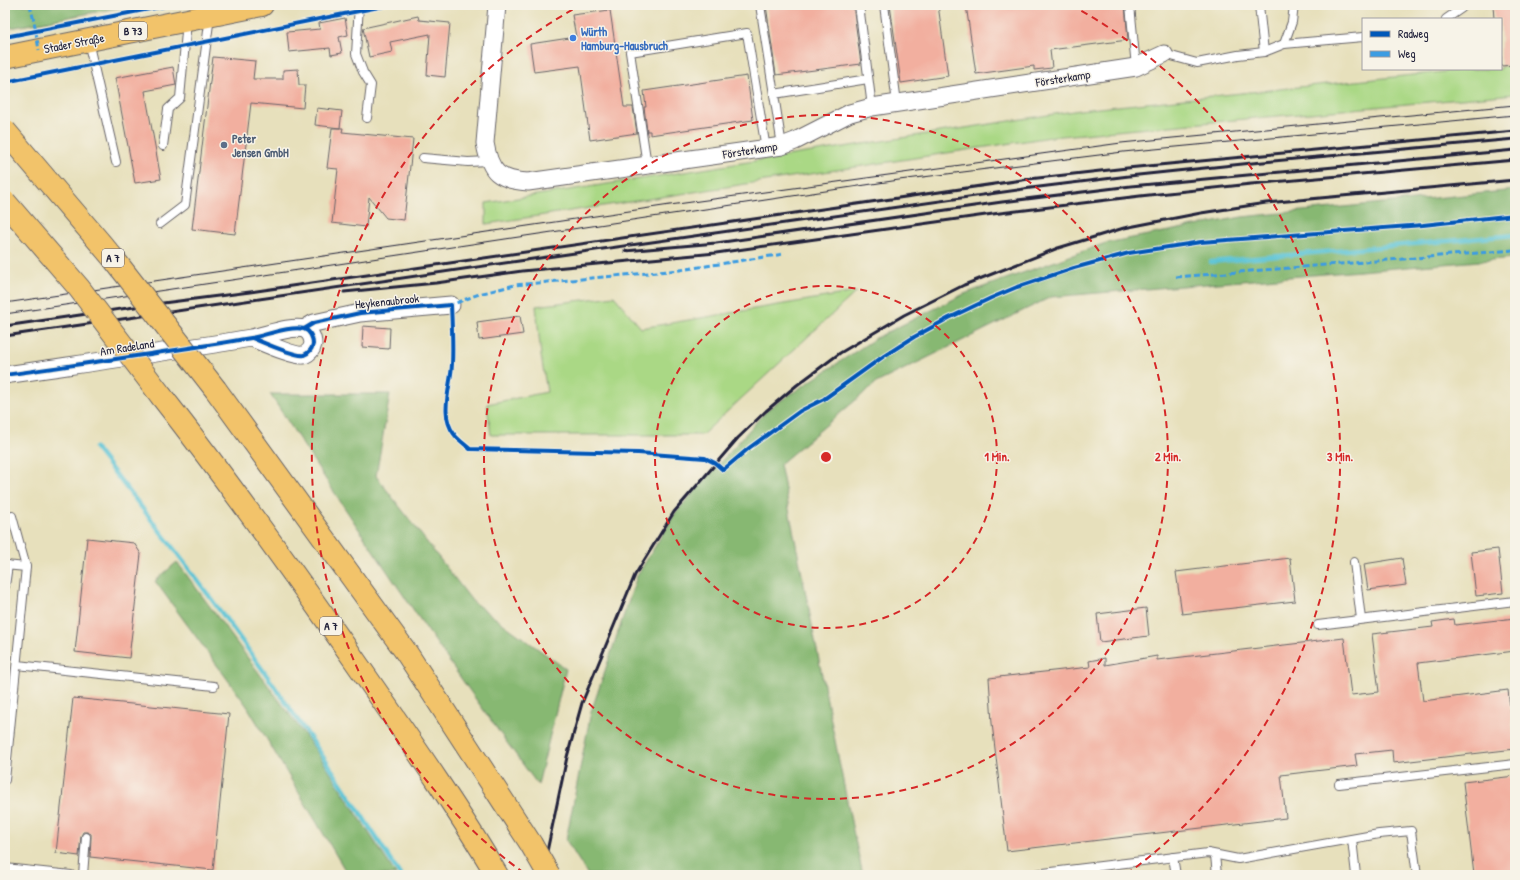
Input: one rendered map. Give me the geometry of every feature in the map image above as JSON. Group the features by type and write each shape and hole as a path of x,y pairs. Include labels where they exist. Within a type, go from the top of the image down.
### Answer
{"main road":[{"name":"Stader Straße","path":"5,57 262,5"},
{"name":"A 7","path":"5,131 113,258 216,390 406,652 531,844 549,875"},
{"name":"A 7","path":"5,202 79,288 217,467 310,596 407,736 497,875"}],"street":[{"name":"Försterkamp","path":"497,5 485,143 489,161 500,176 511,181 528,182 774,147 795,141 850,113 872,107 1136,67 1164,54"},
{"name":"Heykenaubrook","path":"304,329 314,323 360,313 451,305"},
{"name":"Am Radeland","path":"5,375 252,338 296,328 304,329 309,332 313,342 312,348 303,355 295,354 252,338"}],"lane":[{"path":"359,5 356,54 363,72 371,85 367,118"},
{"path":"760,5 774,94 774,147"},
{"path":"859,5 872,107"},
{"path":"884,5 897,103"},
{"path":"1130,5 1136,67"},
{"path":"1259,5 1264,52"},
{"path":"1284,44 1292,22 1294,5"},
{"path":"1447,18 1462,8 1462,5"},
{"path":"160,224 185,205 210,16"},
{"path":"163,146 168,109 180,98 188,20"},
{"path":"647,165 630,52 747,33 774,147"},
{"path":"1164,54 1197,63 1238,55 1264,52 1284,44 1362,37"},
{"path":"88,40 116,162"},
{"path":"774,94 868,79"},
{"path":"423,158 468,162 489,161"},
{"path":"5,780 26,567 12,516"},
{"path":"1354,562 1361,619"},
{"path":"5,586 7,565 26,567"},
{"path":"1318,625 1515,601"},
{"path":"16,665 214,686"},
{"path":"1340,784 1515,764"},
{"path":"1027,875 1208,853 1238,859 1352,839 1411,831 1418,875"},
{"path":"83,875 86,837"},
{"path":"1352,839 1356,875"},
{"path":"1215,855 1217,875"},
{"path":"1173,857 1176,875"},
{"path":"5,868 71,875"}],"green space":[{"path":"5,5 134,5 5,29"},
{"path":"1515,65 1515,94 1051,137 486,224 486,203 1080,110 1460,70 1502,70 1502,66"},
{"path":"1515,190 1515,258 1051,297 876,383 780,464 863,875 588,875 566,840 591,712 637,576 676,512 768,409 876,338 964,294 1106,243 1242,217"},
{"path":"856,292 702,435 491,435 487,404 547,392 541,356 536,306 614,296 641,328"},
{"path":"270,394 390,394 376,476 473,602 566,669 538,785 401,592"},
{"path":"177,562 315,749 396,875 348,875 247,706 155,581"}],"building":[{"path":"766,5 853,5 861,64 776,75"},
{"path":"890,5 938,5 948,76 901,83"},
{"path":"966,5 1125,5 1128,40 1050,50 1052,68 1034,70 1034,66 976,74"},
{"path":"1493,5 1515,5 1515,65 1502,66 1502,18 1494,18"},
{"path":"610,10 624,107 633,107 637,133 590,140 580,66 534,72 530,44 576,37 572,15"},
{"path":"418,16 419,20 450,23 445,77 427,75 430,34 390,42 392,52 369,57 363,28"},
{"path":"345,18 348,35 339,37 342,53 331,55 330,48 289,52 287,32 320,29 319,23"},
{"name":"Peter Jensen GmbH","path":"213,57 255,61 253,79 283,79 283,70 298,69 299,85 305,85 303,108 251,103 235,234 192,229"},
{"path":"173,67 176,85 145,91 161,179 135,183 115,78"},
{"path":"747,76 753,120 650,135 650,131 647,131 644,91"},
{"path":"317,108 342,111 340,128 315,125"},
{"path":"332,128 343,128 342,132 413,139 404,220 386,218 369,197 366,227 332,223 338,169 327,168"},
{"path":"520,316 523,334 479,340 477,322"},
{"path":"363,326 390,328 389,349 362,347"},
{"path":"87,538 134,543 141,554 129,658 75,652"},
{"path":"1498,549 1503,593 1476,596 1471,552"},
{"path":"1290,558 1295,601 1182,614 1176,572"},
{"path":"1402,558 1406,585 1368,590 1364,564"},
{"path":"1146,608 1149,636 1100,642 1097,614"},
{"path":"1515,618 1515,651 1418,663 1423,701 1508,690 1515,749 1393,763 1392,750 1355,754 1357,766 1281,775 1286,818 1007,851 992,723 989,678 1090,667 1089,661 1105,658 1105,665 1157,656 1157,660 1344,638 1351,695 1379,692 1372,634 1433,627 1432,622 1454,619 1455,625"},
{"path":"73,698 229,714 213,870 90,857 91,834 87,832 83,832 81,836 79,856 56,853"},
{"path":"1515,776 1515,875 1474,875 1463,782"}],"waterway":[{"path":"1211,262 1515,235"},
{"path":"95,448 201,585 253,656 304,728 400,875"}],"tram line":[{"path":"5,303 670,205 1121,143 1515,105"},
{"path":"5,314 899,180 1123,152 1515,115"}],"railway":[{"path":"5,326 1029,179 1127,168 1515,131"},
{"path":"5,336 1031,188 1252,163 1515,139"},
{"path":"625,251 716,243 1002,202 1131,186 1515,150"},
{"path":"344,292 436,283 522,271 716,253 1000,213 1140,196 1251,184 1515,160"},
{"path":"542,875 567,757 582,703 635,575 674,512 738,438 766,411 797,385 840,353 904,315 964,285 1058,248 1124,228 1201,213 1266,203 1515,180"}],"marked path":[{"path":"30,5 39,50"},
{"path":"1176,277 1515,250"},
{"path":"451,308 451,305 479,294 515,285 680,270 784,254"}],"cycle path":[{"path":"5,37 170,5"},
{"path":"5,82 389,5"},
{"path":"304,329 314,323 360,313 451,305 452,357 447,400 447,418 454,434 470,449 638,453 705,458 715,463 723,470 749,448 800,411 824,399 884,356 914,337 991,298 1017,287 1074,268 1129,253 1201,242 1423,225 1515,215"},
{"path":"5,375 251,338 292,328 299,328 308,331 311,335 313,344 307,353 300,355 278,349 252,338"}],"place":[{"name":"Würth Hamburg-Hausbruch","path":"573,38"},
{"name":"Peter Jensen GmbH","path":"224,145"}]}
